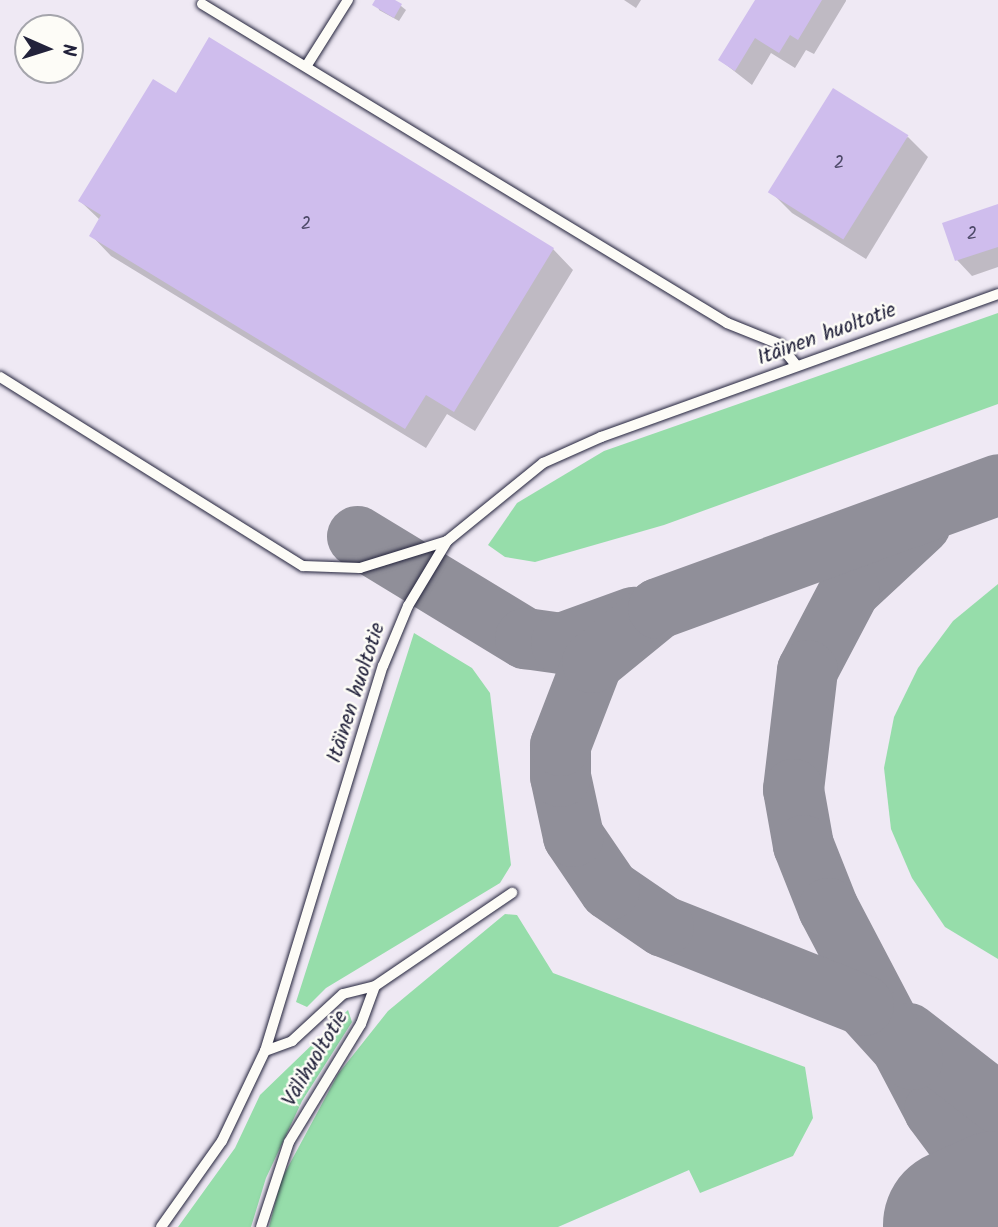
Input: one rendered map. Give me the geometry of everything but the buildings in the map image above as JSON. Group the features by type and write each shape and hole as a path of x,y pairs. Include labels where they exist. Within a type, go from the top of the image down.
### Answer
{"lane":[{"path":"307,65 348,0"},
{"path":"202,4 307,65 727,323 779,344 797,366"},
{"name":"Itäinen huoltotie","path":"161,1227 222,1141 265,1051 383,666 408,606 447,541 543,464 797,366 998,294"},
{"path":"0,377 303,566 360,568 447,541"},
{"path":"265,1051 292,1041 343,994 375,986 512,893"},
{"name":"Välihuoltotie","path":"261,1227 289,1142 362,1024 375,986"}],"shaded area":[{"path":"0,0 998,0 998,1227 0,1227"}],"green space":[{"path":"998,313 998,404 664,525 535,562 505,557 488,545 517,503 604,451"},
{"path":"998,584 998,959 945,927 912,878 891,829 884,768 894,717 918,668 953,621"},
{"path":"414,633 472,668 490,693 511,865 500,883 326,988 307,1007 296,1002"},
{"path":"505,914 517,915 553,973 805,1067 813,1118 793,1156 700,1193 689,1170 558,1227 269,1227 281,1180 338,1074 388,1011"},
{"path":"348,1010 352,1022 302,1101 266,1178 251,1227 178,1227 235,1148 260,1095"}],"taxiway":[{"path":"912,1059 863,1005 663,926 609,889 573,836 560,776 560,745 592,662 658,608 998,484"},
{"path":"920,524 849,590 807,670 793,789 803,845 828,908 934,1110 998,1196"},
{"path":"357,536 525,638 561,643 633,617"},
{"path":"908,1033 998,1103"}],"runway":[{"path":"960,1225 998,1208"}]}
